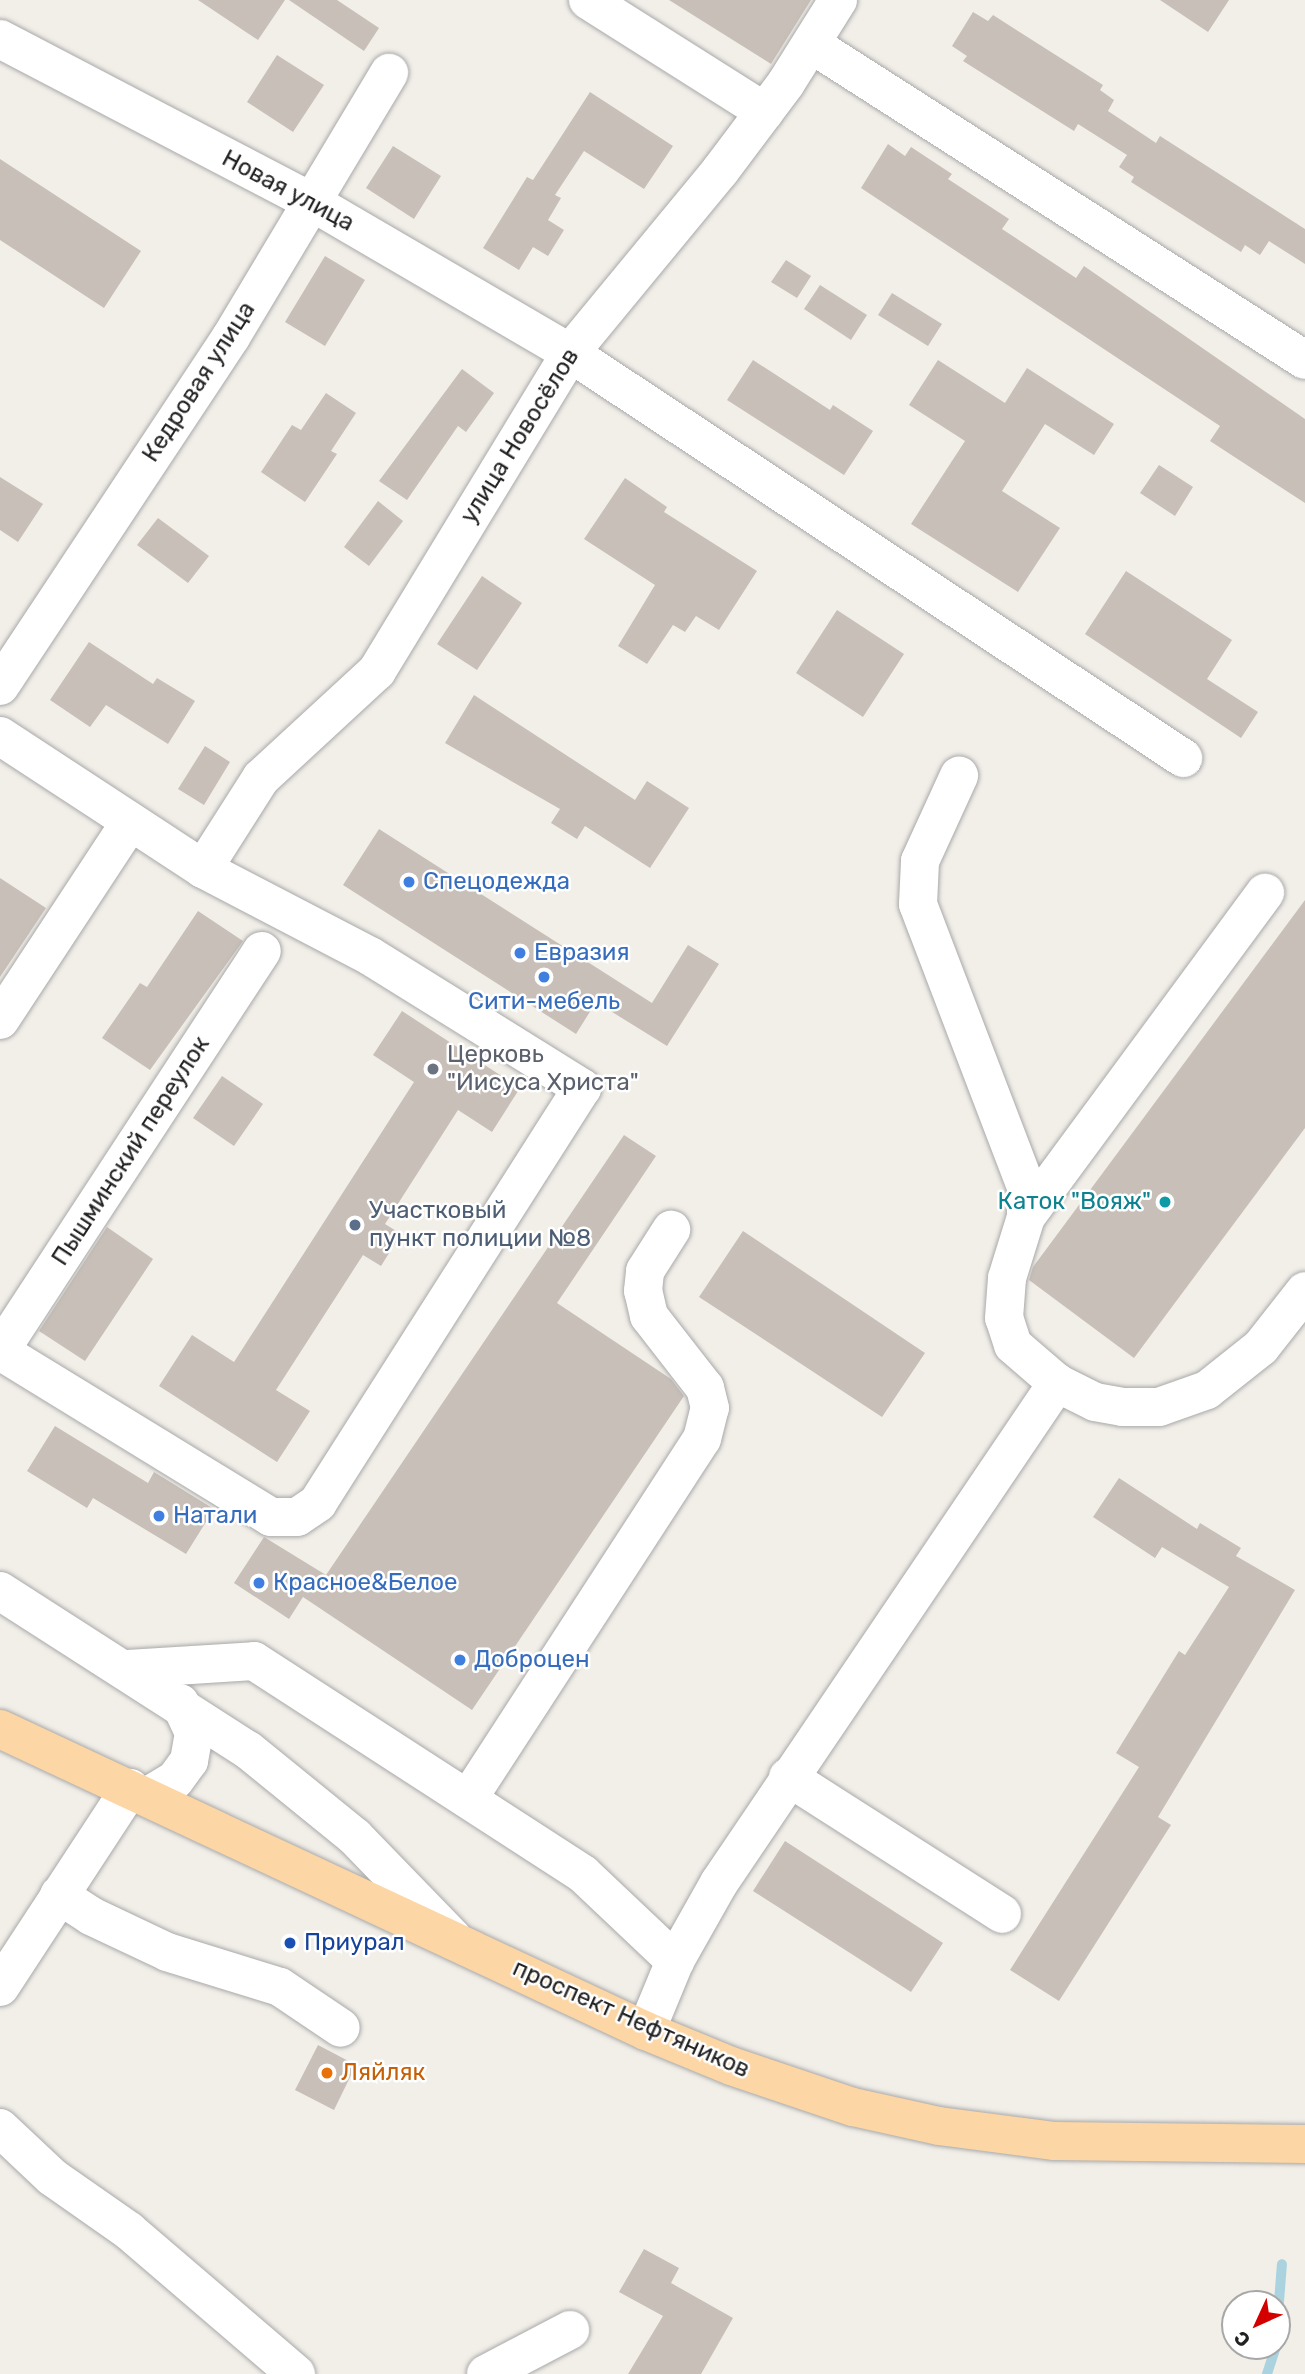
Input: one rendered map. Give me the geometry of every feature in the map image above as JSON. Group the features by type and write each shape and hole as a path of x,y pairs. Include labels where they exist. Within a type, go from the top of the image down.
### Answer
{"main road":[{"name":"проспект Нефтяников","path":"0,1729 453,1938 646,2031 793,2088 939,2126 1109,2144 1305,2144"}],"street":[{"path":"588,0 765,112"},
{"name":"улица Новосёлов","path":"203,869 261,778 377,671 570,352 765,112 838,0"},
{"name":"Новая улица","path":"0,40 310,201 570,352 1183,758"},
{"path":"811,44 1305,360"},
{"name":"Кедровая улица","path":"0,686 231,337 389,73"},
{"path":"0,736 203,869 370,956 582,1088 318,1503 297,1517 271,1517 0,1351"},
{"path":"959,776 920,861 919,904 1027,1186 1026,1217 1007,1278 1004,1318 1013,1345 1057,1383 1095,1402 1122,1407 1159,1407 1208,1390 1261,1347 1305,1291"},
{"path":"0,1020 130,822"},
{"path":"1026,1217 1265,893"},
{"name":"Пышминский переулок","path":"0,1351 262,951"},
{"path":"468,1799 702,1439 710,1408 705,1388 649,1316 643,1291 645,1272 671,1230"},
{"path":"646,2031 675,1961 788,1777 1057,1383"},
{"path":"0,1591 128,1669 248,1750 355,1837 453,1938"},
{"path":"128,1669 254,1661 583,1874 675,1961"},
{"path":"0,1987 59,1895 139,1792 174,1780 189,1761 194,1733 180,1703"},
{"path":"788,1777 1002,1914"},
{"path":"59,1895 91,1916 167,1952 280,1987 341,2028"},
{"path":"0,2128 52,2177 129,2231 296,2374"},
{"path":"487,2374 570,2330"}],"building":[{"path":"198,0 285,0 258,40"},
{"path":"289,0 337,0 379,28 364,51"},
{"path":"669,0 811,0 771,64"},
{"path":"1160,0 1229,0 1208,32"},
{"path":"973,12 988,21 993,15 1103,85 1100,90 1114,100 1108,111 1156,143 1160,136 1305,229 1305,264 1269,241 1260,255 1245,245 1241,252 1131,182 1134,177 1119,167 1127,155 1078,124 1074,131 963,61 967,56 952,46"},
{"path":"277,55 324,85 293,132 247,102"},
{"path":"590,92 673,146 644,189 584,151 555,195 561,198 548,220 564,230 548,256 533,247 519,270 483,248 527,177 533,180"},
{"path":"888,144 905,156 911,147 952,174 948,179 1009,219 1002,229 1076,278 1084,266 1305,419 1305,503 1210,441 1220,426 861,188"},
{"path":"393,146 441,176 414,219 366,188"},
{"path":"0,159 141,251 104,308 0,240"},
{"path":"325,256 365,280 325,346 285,322"},
{"path":"786,260 811,276 797,298 771,282"},
{"path":"820,285 867,315 851,340 804,309"},
{"path":"892,293 942,324 928,346 878,315"},
{"path":"753,360 830,410 833,405 873,431 844,475 727,400"},
{"path":"938,360 1005,403 1027,368 1114,424 1094,455 1045,424 1002,491 1060,528 1018,592 911,524 965,441 909,405"},
{"path":"462,369 494,393 466,432 458,426 407,500 379,481"},
{"path":"326,393 356,413 331,451 337,454 305,502 261,472 292,425 301,430"},
{"path":"1159,465 1193,487 1175,516 1140,493"},
{"path":"0,477 43,504 18,542 0,530"},
{"path":"625,478 667,507 664,512 757,571 719,630 696,616 685,632 673,625 647,664 618,646 655,585 584,539"},
{"path":"378,501 403,521 369,566 344,547"},
{"path":"158,518 209,556 188,583 137,545"},
{"path":"1126,571 1232,640 1207,679 1258,712 1241,738 1085,634"},
{"path":"482,576 522,603 477,670 437,644"},
{"path":"837,610 904,654 863,717 796,673"},
{"path":"89,642 153,684 157,678 195,701 168,744 106,705 90,727 50,700"},
{"path":"474,695 635,800 647,781 689,808 650,868 585,826 577,839 551,823 560,809 445,743"},
{"path":"205,746 230,762 204,805 178,789"},
{"path":"379,829 652,1003 688,945 719,964 667,1046 596,1002 576,1034 343,885"},
{"path":"0,878 46,908 0,977"},
{"name":"Каток \"Вояж\"","path":"1305,900 1305,1128 1134,1358 1029,1280 1033,1267"},
{"path":"198,911 243,941 150,1070 102,1038 140,983 147,987"},
{"path":"402,1011 520,1088 492,1132 458,1110 385,1224 401,1234 381,1266 363,1255 276,1390 310,1411 277,1462 159,1386 192,1335 234,1362 414,1082 373,1055"},
{"path":"222,1076 263,1104 234,1146 193,1118"},
{"path":"624,1135 656,1156 557,1303 671,1379 684,1396 472,1710 303,1597 289,1619 234,1583 264,1537 326,1575"},
{"path":"107,1227 153,1259 85,1361 39,1331"},
{"path":"743,1231 925,1353 882,1417 699,1297"},
{"path":"55,1426 148,1483 154,1472 214,1509 186,1554 93,1498 87,1508 27,1471"},
{"path":"1119,1478 1197,1529 1200,1523 1241,1548 1236,1556 1295,1590 1158,1817 1171,1825 1059,2001 1010,1970 1139,1767 1116,1753 1179,1651 1185,1655 1229,1587 1162,1547 1155,1558 1093,1517"},
{"path":"785,1841 943,1943 911,1992 753,1891"},
{"path":"318,2045 356,2065 334,2110 295,2090"},
{"path":"644,2249 679,2268 671,2283 733,2318 701,2374 628,2374 663,2316 619,2292"}],"waterway":[{"path":"1280,2290 1282,2264"},
{"path":"1267,2374 1272,2360"}],"place":[{"name":"Спецодежда","path":"409,882"},
{"name":"Евразия","path":"520,953"},
{"name":"Сити-мебель","path":"544,977"},
{"name":"Церковь \"Иисуса Христа\"","path":"433,1069"},
{"name":"Каток \"Вояж\"","path":"1165,1202"},
{"name":"Участковый пункт полиции №8","path":"355,1225"},
{"name":"Натали","path":"159,1516"},
{"name":"Красное&Белое","path":"259,1583"},
{"name":"Доброцен","path":"460,1660"},
{"name":"Приурал","path":"290,1943"},
{"name":"Ляйляк","path":"327,2073"}]}
